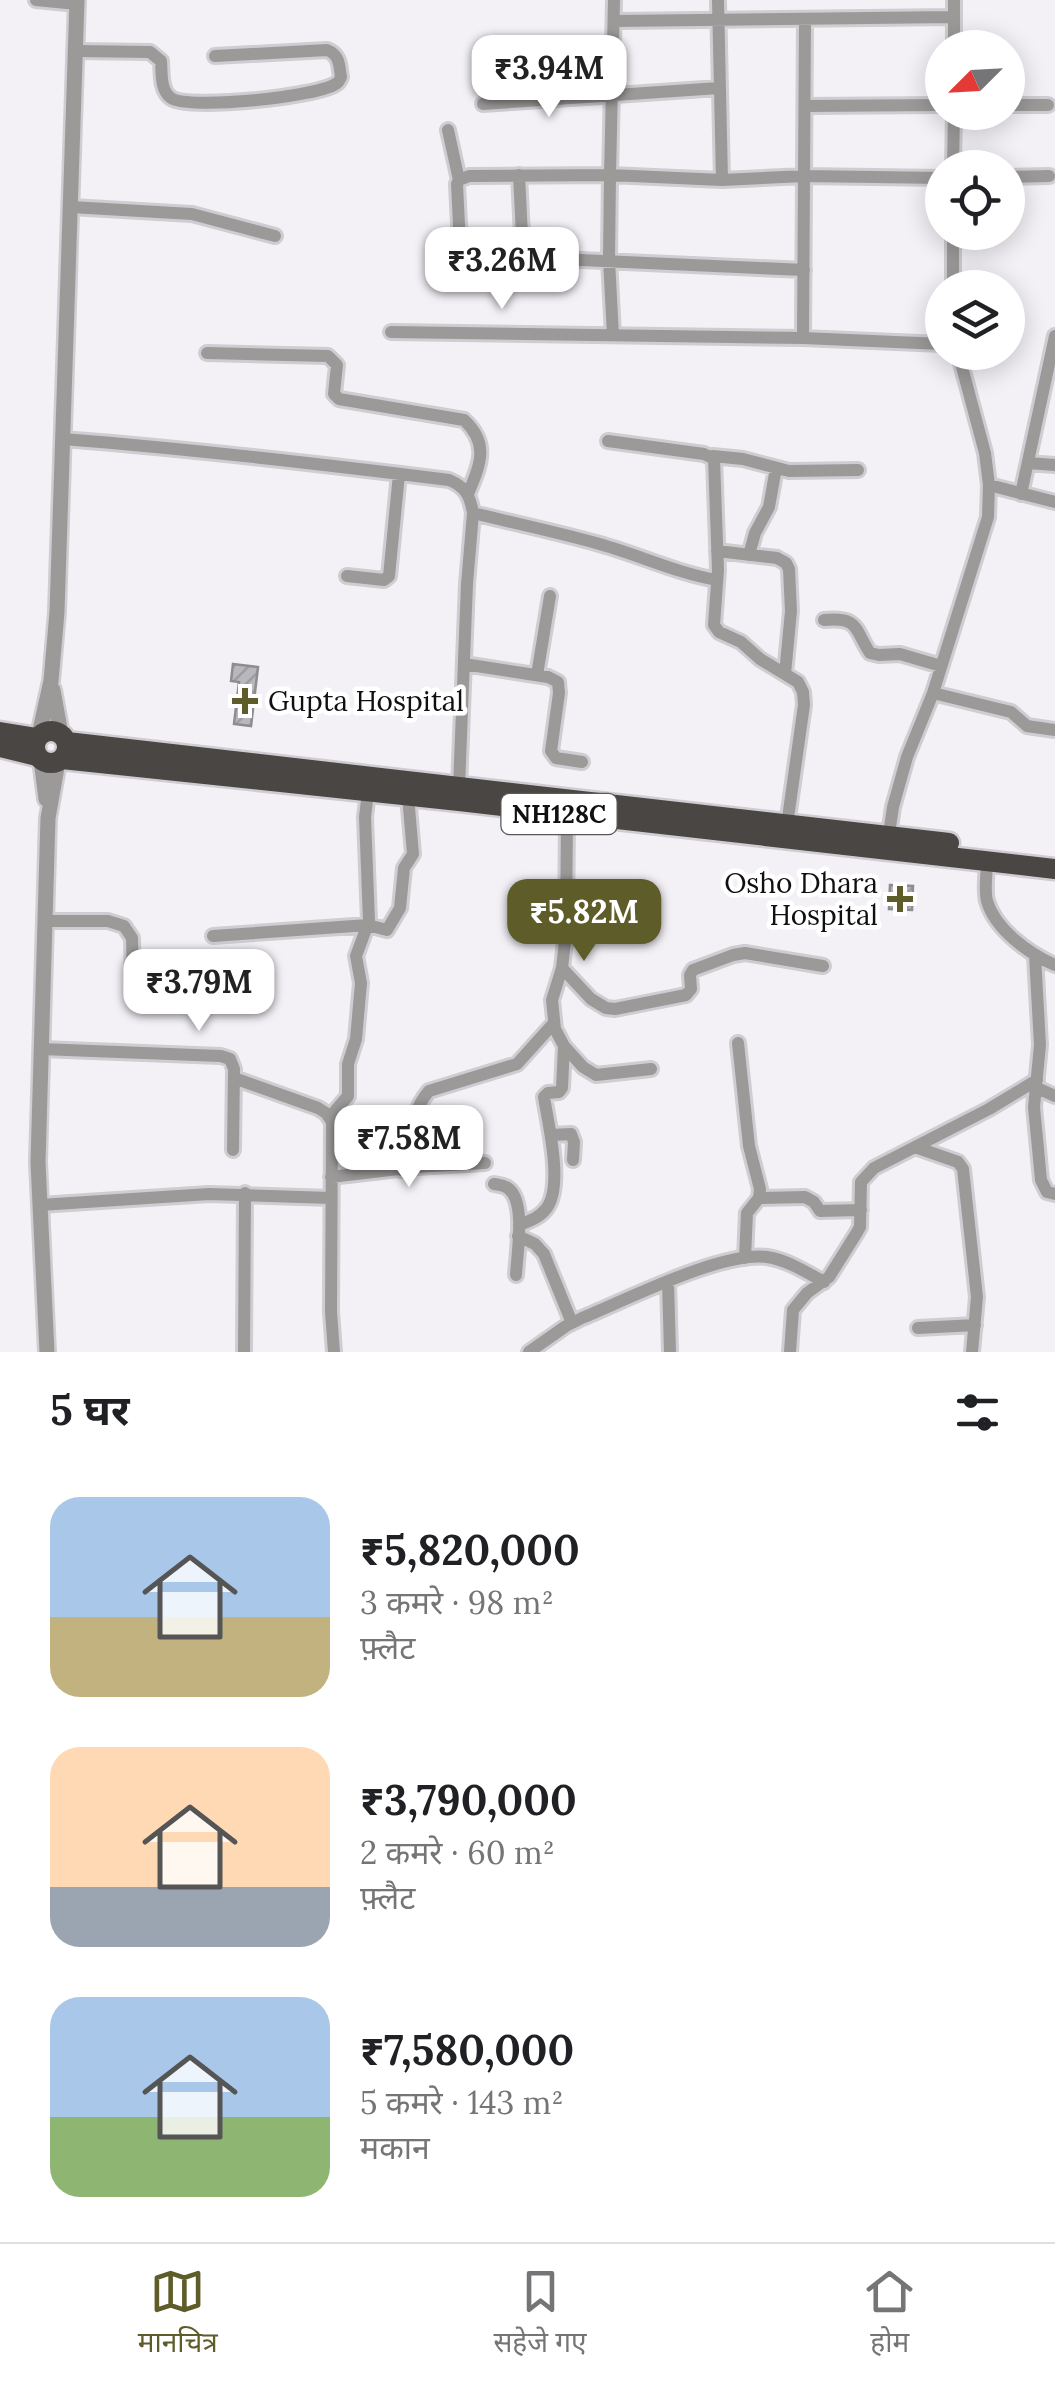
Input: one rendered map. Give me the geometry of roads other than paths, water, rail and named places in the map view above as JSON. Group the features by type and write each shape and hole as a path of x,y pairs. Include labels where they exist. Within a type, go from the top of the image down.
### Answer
{"highway":[{"name":"NH128C","path":"0,732 50,748 368,792 568,815 1055,856"},
{"name":"NH128C","path":"0,747 50,748 459,787 788,824 987,861 1055,869"}],"street":[{"path":"36,0 77,2 57,612 51,681 38,1162 47,1352"},
{"path":"614,0 610,94 614,335"},
{"path":"718,0 722,180"},
{"path":"954,0 954,30"},
{"path":"614,20 954,17"},
{"path":"803,338 805,19"},
{"path":"77,51 150,52 160,61 166,93 184,103 289,96 329,87 341,77 338,58 326,50 215,56"},
{"path":"484,104 719,88"},
{"path":"1025,105 1048,104"},
{"path":"805,106 925,105"},
{"path":"448,130 458,180 461,266"},
{"path":"458,180 469,176 610,174 722,180 804,176 925,178"},
{"path":"519,175 522,236 545,255 558,259 804,270"},
{"path":"1025,177 1049,176"},
{"path":"72,207 192,214 275,236"},
{"path":"390,332 925,343"},
{"path":"1021,494 1055,336"},
{"path":"207,353 328,356 337,366 335,396 464,420 476,434 481,454 468,494"},
{"path":"888,843 907,758 933,693 988,517 985,454 963,370"},
{"path":"63,439 196,450 449,480 465,488 472,513 459,787"},
{"path":"608,441 743,459 799,472 858,470"},
{"path":"712,456 716,462 716,630 741,642 760,659 798,682 804,697 788,824"},
{"path":"1028,463 1055,465"},
{"path":"749,555 769,507 776,468"},
{"path":"348,576 384,580 389,576 399,474"},
{"path":"989,484 1055,502"},
{"path":"472,513 596,543 688,575 718,580"},
{"path":"717,550 777,558 786,563 791,627 786,674"},
{"path":"537,675 550,596"},
{"path":"824,620 850,621 870,653 900,654 942,666"},
{"path":"464,664 555,680 559,686 551,751 556,758 582,762"},
{"path":"933,693 1011,712 1027,726 1055,730"},
{"path":"330,1118 348,1096 348,1064 356,1039 361,983 356,956 368,925 368,792"},
{"path":"213,936 368,925 387,930 400,908 404,868 413,854 408,796"},
{"path":"568,815 568,908 562,968 552,1000 553,1024 564,1046 596,1076 652,1070"},
{"path":"987,861 986,895 993,916 1035,956 1055,965"},
{"path":"44,921 108,921 124,926 132,938 133,989"},
{"path":"562,968 598,1005 615,1009 686,995 691,990 690,972 732,954 752,953 823,966"},
{"path":"1035,956 1040,1045 1034,1106 1041,1180 1047,1192 1055,1194"},
{"path":"401,1170 424,1096 438,1087 517,1064 553,1024"},
{"path":"738,1043 749,1146 759,1182 759,1198 747,1213 744,1258"},
{"path":"518,1231 543,1213 552,1200 552,1134 544,1097 562,1088 564,1046"},
{"path":"41,1049 230,1058 234,1068 232,1150"},
{"path":"234,1078 318,1108 330,1118 334,1352"},
{"path":"1036,1084 1055,1096"},
{"path":"790,1352 793,1310 824,1282 860,1227 861,1182 865,1175 1036,1084"},
{"path":"552,1134 571,1134 573,1160"},
{"path":"915,1147 962,1166 977,1298 972,1352"},
{"path":"331,1178 485,1164"},
{"path":"494,1184 506,1186 518,1206 516,1275"},
{"path":"244,1352 245,1194"},
{"path":"40,1204 158,1195 331,1198"},
{"path":"759,1198 796,1195 810,1198 820,1211 860,1210"},
{"path":"518,1231 544,1254 572,1323"},
{"path":"529,1352 572,1323 722,1262 756,1256 780,1260 824,1282"},
{"path":"668,1282 670,1352"},
{"path":"918,1328 975,1325"}],"place":[{"name":"Gupta Hospital","path":"245,701"},
{"name":"Osho Dhara Hospital","path":"900,899"}]}
